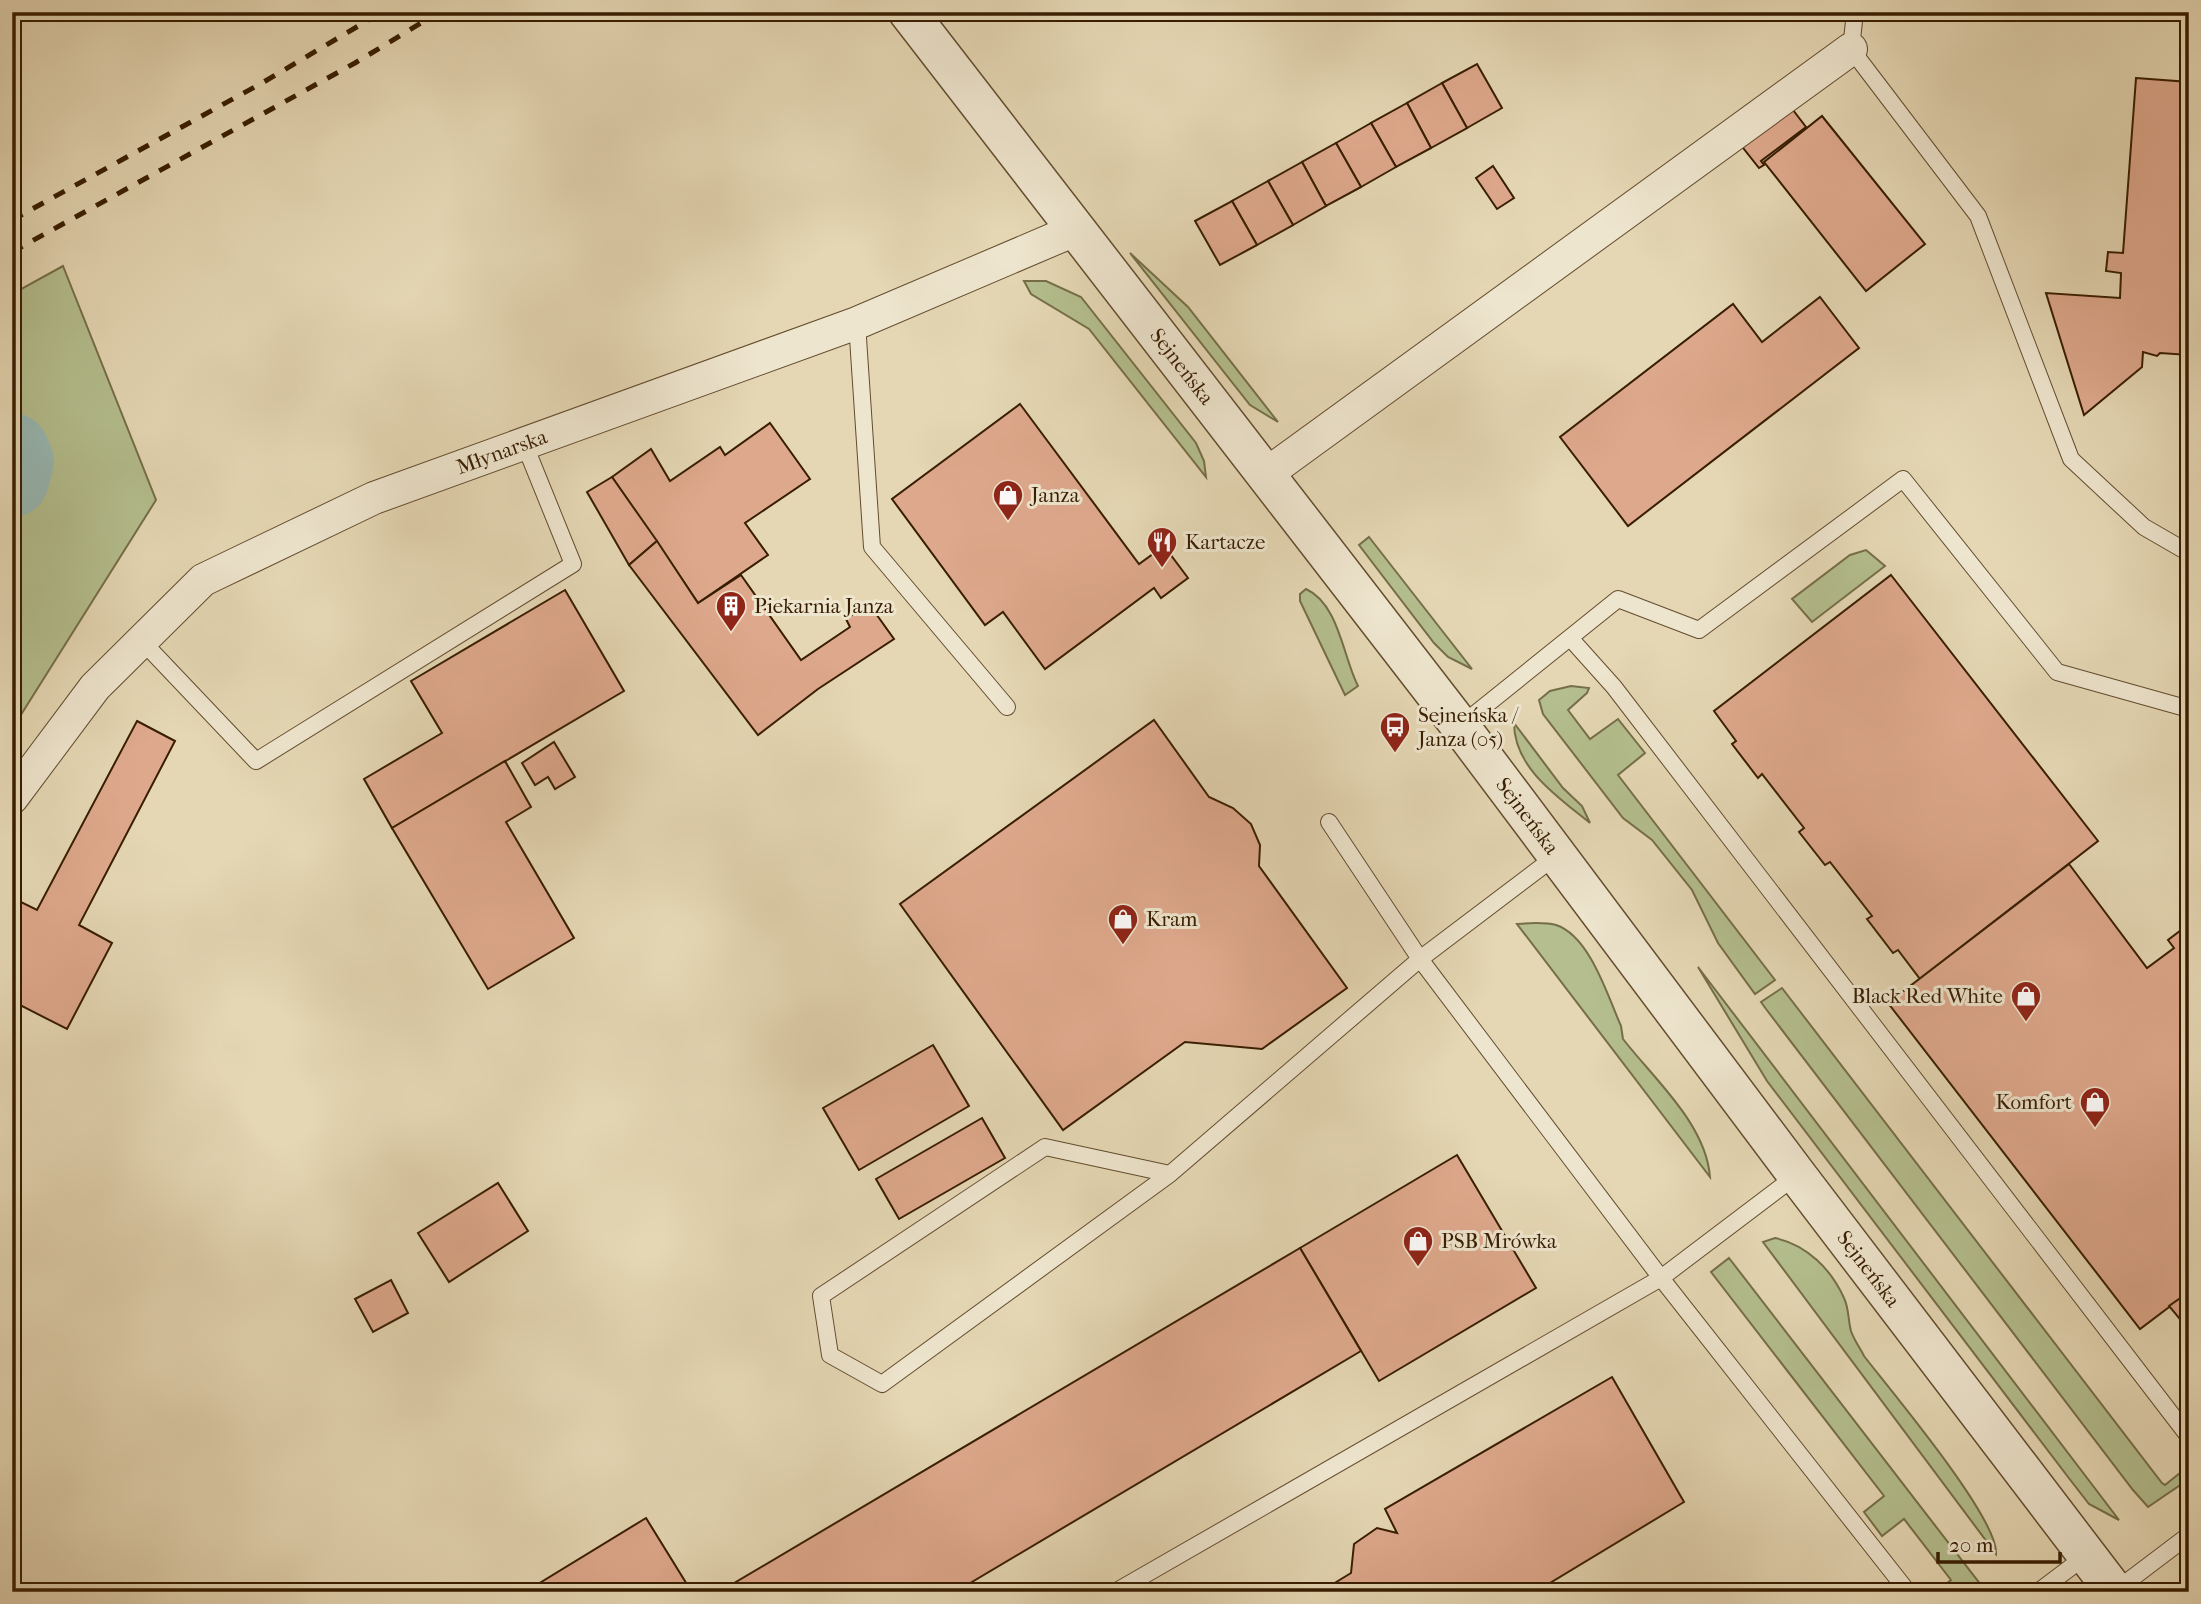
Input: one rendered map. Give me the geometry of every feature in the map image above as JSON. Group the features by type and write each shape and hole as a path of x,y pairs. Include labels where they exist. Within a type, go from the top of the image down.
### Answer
{"street":[{"name":"Sejneńska","path":"908,12 1460,726 2115,1592"},
{"path":"1265,475 1851,49"},
{"name":"Młynarska","path":"12,798 95,687 204,580 374,498 857,323 1075,230"}],"lane":[{"path":"1855,12 1851,49 1978,216 2071,459 2144,527 2189,553"},
{"path":"857,323 872,547 1007,707"},
{"path":"142,641 256,761 573,564 524,443"},
{"path":"1460,726 1618,599 1699,630 1903,479 2057,672 2189,709"},
{"path":"1571,639 1614,687 2189,1437"},
{"path":"1329,822 1419,959 1661,1278 1908,1592"},
{"path":"1170,1174 1045,1147 821,1296 830,1355 882,1384 1170,1174 1419,959 1556,856"},
{"path":"1115,1592 1661,1278 1797,1175"},
{"path":"2115,1592 2189,1535"},
{"path":"2038,1592 2087,1555"}],"green space":[{"path":"1130,253 1188,307 1278,422 1250,405"},
{"path":"63,266 156,500 12,729 12,294"},
{"path":"1024,281 1046,281 1081,297 1196,443 1204,461 1206,477 1089,329 1031,294"},
{"path":"1369,537 1472,669 1448,657 1434,643 1359,545"},
{"path":"1866,550 1885,566 1812,622 1792,599 1850,555"},
{"path":"1306,589 1326,606 1339,632 1358,686 1345,695 1300,601 1300,594"},
{"path":"1571,686 1589,688 1568,710 1590,739 1618,719 1645,753 1618,775 1775,980 1755,994 1718,943 1692,890 1652,840 1623,818 1543,714 1539,700 1550,691"},
{"path":"1514,723 1563,788 1582,806 1590,823 1552,792 1530,768 1521,754"},
{"path":"1517,924 1556,925 1579,941 1604,984 1621,1026 1623,1039 1689,1121 1706,1157 1710,1177"},
{"path":"1698,967 2119,1520 2089,1504 2068,1477 1767,1081"},
{"path":"1782,988 2162,1483 2165,1485 2180,1473 2187,1472 2189,1479 2148,1507 2133,1490 1761,1002"},
{"path":"1775,1238 1807,1252 1825,1268 1839,1287 1846,1302 1855,1341 1963,1485 1992,1537 1996,1554 1763,1242"},
{"path":"1729,1258 1984,1589 1981,1592 1936,1592 1951,1580 1904,1519 1882,1536 1864,1512 1884,1496 1711,1272"}],"building":[{"path":"1477,64 1502,108 1467,128 1442,83"},
{"path":"2136,78 2189,82 2189,355 2160,353 2157,356 2143,352 2142,367 2084,415 2046,293 2120,298 2121,273 2106,271 2108,252 2123,253"},
{"path":"1442,83 1467,128 1431,148 1407,103"},
{"path":"1407,103 1431,148 1396,167 1371,123"},
{"path":"1793,110 1806,127 1761,161 1764,165 1759,168 1740,144"},
{"path":"1822,116 1925,244 1866,291 1764,162"},
{"path":"1371,123 1396,167 1361,187 1336,143"},
{"path":"1336,143 1361,187 1326,206 1302,162"},
{"path":"1302,162 1326,206 1293,225 1268,181"},
{"path":"1493,166 1514,198 1497,209 1476,178"},
{"path":"1268,181 1293,225 1257,245 1232,201"},
{"path":"1232,201 1257,245 1220,265 1195,221"},
{"path":"1820,297 1859,348 1628,526 1560,437 1733,304 1762,342"},
{"name":"Janza","path":"1020,404 1139,564 1164,546 1188,578 1161,598 1154,588 1045,669 1003,612 985,625 892,499"},
{"name":"Piekarnia Janza","path":"770,423 810,479 745,523 768,555 698,603 612,477 651,449 670,481 720,447 725,455"},
{"path":"612,477 657,541 629,565 587,492"},
{"name":"Piekarnia Janza","path":"657,541 698,603 741,575 801,660 850,627 846,619 869,604 894,639 818,689 758,735 629,565"},
{"path":"1891,575 2098,841 1920,979 1898,950 1893,953 1867,919 1872,916 1830,862 1825,865 1799,832 1804,828 1762,774 1758,778 1732,744 1736,741 1714,711"},
{"path":"565,590 624,691 392,828 364,779 442,733 411,681"},
{"name":"Kram","path":"1154,720 1209,797 1233,808 1251,824 1260,845 1259,866 1347,988 1262,1049 1185,1042 1063,1130 900,904"},
{"path":"137,721 175,741 79,925 112,943 67,1029 12,1001 12,909 17,900 37,910"},
{"path":"554,742 575,777 555,789 548,777 535,785 522,763"},
{"path":"505,761 531,807 506,822 574,938 488,989 392,828"},
{"path":"2069,864 2147,968 2174,948 2168,940 2189,924 2189,1292 2140,1329 1888,1003"},
{"path":"933,1045 969,1106 859,1170 823,1108"},
{"path":"982,1118 1005,1158 899,1219 876,1179"},
{"name":"PSB Mrówka","path":"1457,1155 1536,1288 1379,1381 1300,1248"},
{"path":"498,1183 528,1231 449,1282 418,1233"},
{"path":"1300,1248 1361,1351 955,1592 719,1592"},
{"path":"391,1280 408,1313 373,1332 355,1299"},
{"path":"2189,1292 2189,1330 2169,1306"},
{"path":"1612,1377 1684,1502 1535,1592 1320,1592 1351,1573 1354,1544 1377,1528 1397,1533 1385,1509"},
{"path":"646,1518 688,1586 679,1592 525,1592"}],"waterway":[{"path":"12,450 17,461 12,480"}],"railway":[{"path":"12,220 262,83 382,12"},
{"path":"12,252 355,63 439,12"}],"place":[{"name":"Janza","path":"1008,522"},
{"name":"Kartacze","path":"1162,569"},
{"name":"Piekarnia Janza","path":"731,633"},
{"name":"Sejneńska / Janza (05)","path":"1395,754"},
{"name":"Kram","path":"1123,946"},
{"name":"Black Red White","path":"2026,1023"},
{"name":"Komfort","path":"2095,1129"},
{"name":"PSB Mrówka","path":"1418,1268"}]}
